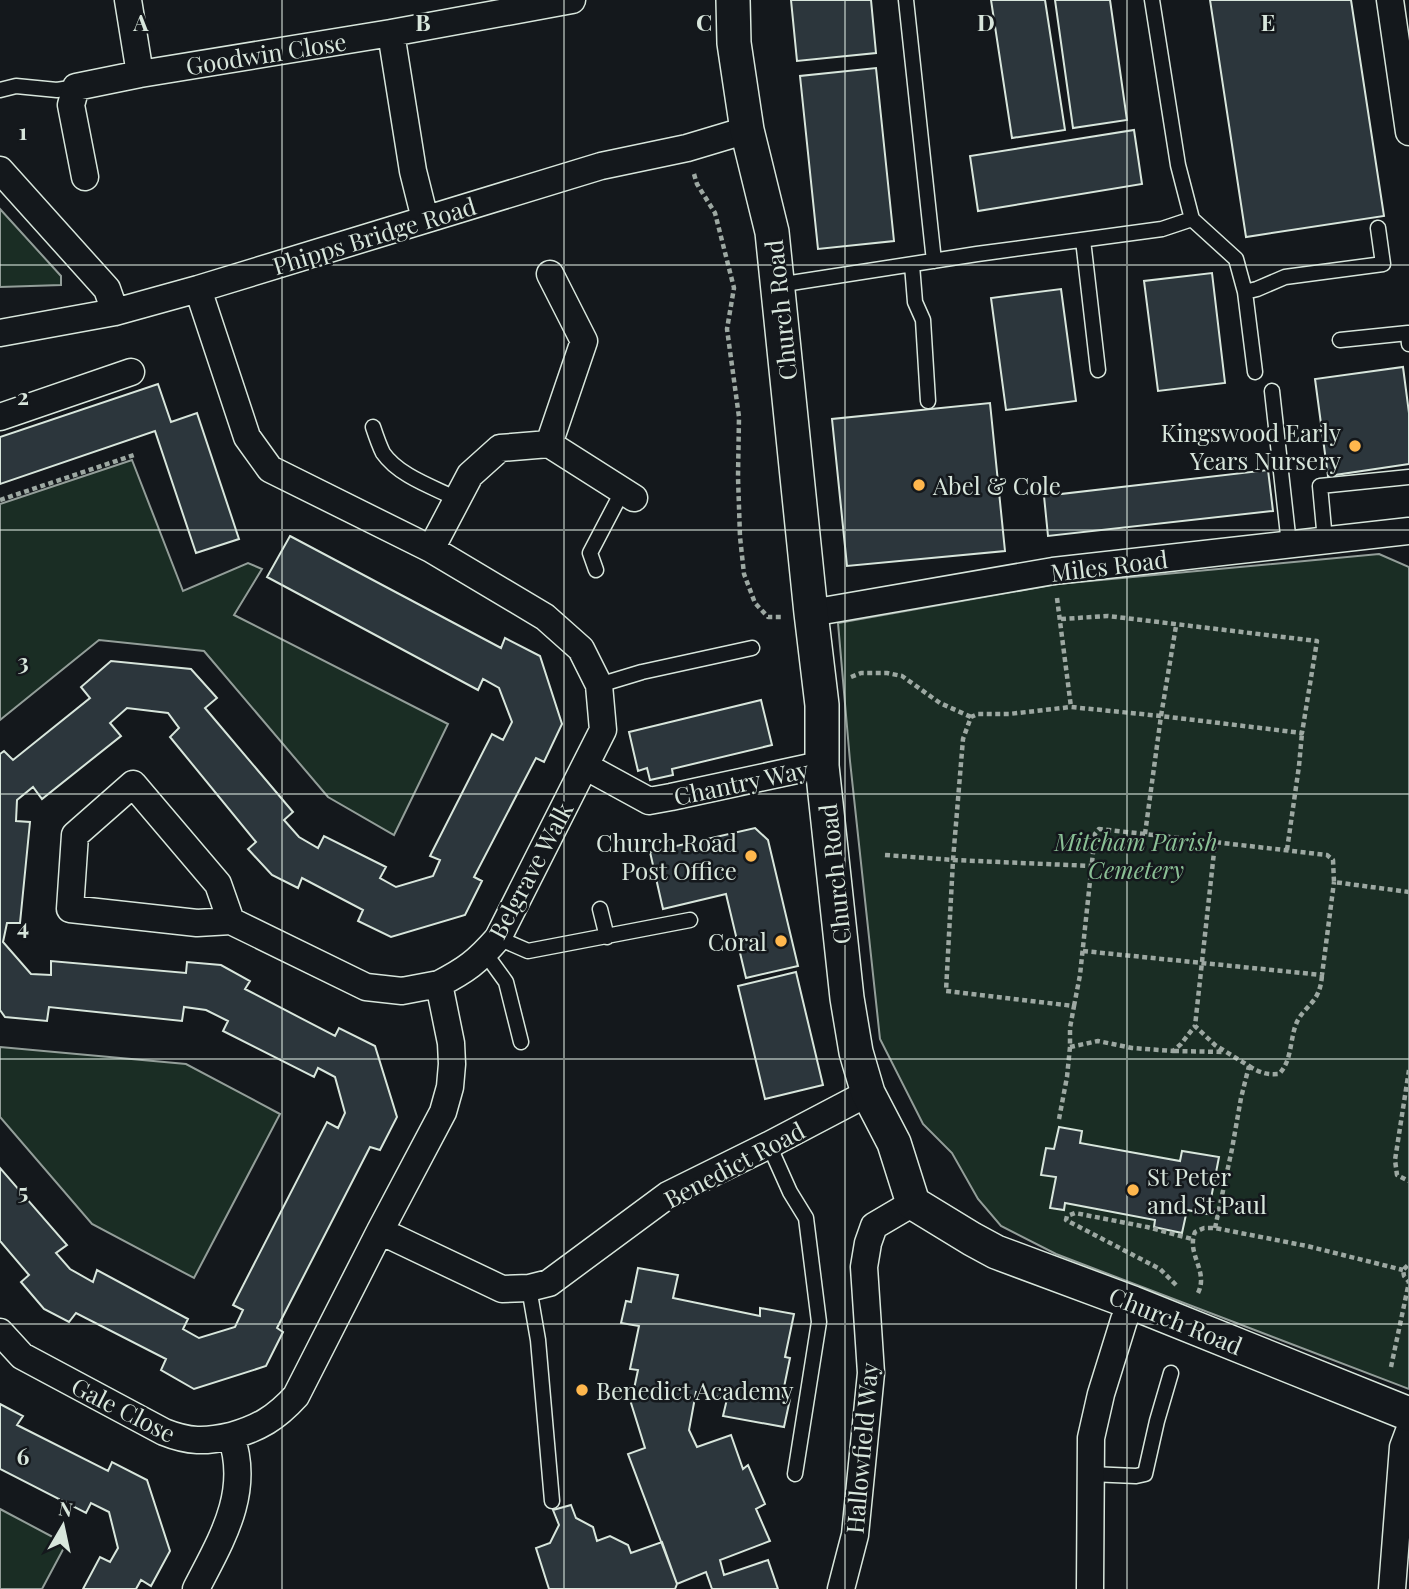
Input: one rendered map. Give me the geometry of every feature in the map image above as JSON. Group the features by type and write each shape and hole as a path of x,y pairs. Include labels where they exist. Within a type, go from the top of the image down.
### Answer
{"street":[{"path":"128,0 140,74"},
{"name":"Goodwin Close","path":"76,87 572,0"},
{"name":"Church Road","path":"733,0 734,43 747,130 772,232 821,705 822,766 847,998 856,1052 868,1093 894,1143 913,1203 996,1252 1133,1303 1409,1414"},
{"path":"1390,0 1409,132"},
{"path":"391,33 413,171 425,219"},
{"path":"76,87 71,105 85,177"},
{"name":"Phipps Bridge Road","path":"0,333 115,312 601,166 687,148 747,130"},
{"path":"0,170 107,289 115,312"},
{"path":"549,444 584,341 550,274"},
{"name":"Belgrave Walk","path":"198,289 247,437 270,469 431,550 545,617 581,649 599,685 603,730 491,946 464,970 439,984"},
{"path":"0,417 131,372"},
{"path":"431,550 470,475 500,448 549,444 628,494"},
{"name":"Miles Road","path":"811,613 1053,571 1409,531"},
{"name":"Chantry Way","path":"585,766 649,800 822,766"},
{"path":"196,1589 225,1534 234,1507 238,1465 231,1436 254,1429 267,1421 281,1412 296,1396 443,1112 450,1087 452,1064 451,1043 439,984 402,991 366,987 231,921 198,923 69,909 75,835 133,784 218,884 231,921"},
{"name":"Benedict Road","path":"380,1231 502,1289 529,1288 550,1283 668,1195 769,1146 868,1093"},
{"name":"Hallowfield Way","path":"841,1589 855,1535 871,1373 864,1266 868,1243 874,1226 913,1203"},
{"path":"1090,1589 1091,1438 1101,1394 1124,1320 1133,1303"},
{"name":"Gale Close","path":"0,1332 11,1356 164,1432 194,1441 211,1441 231,1436"},
{"path":"1392,1589 1403,1447 1409,1432"}],"lane":[{"path":"906,0 934,261"},
{"path":"1152,0 1178,165 1192,219 1236,259 1245,292 1255,372"},
{"path":"0,90 16,86 57,90 76,87"},
{"path":"778,285 1162,229 1192,219"},
{"path":"1245,292 1285,277 1383,264 1378,228"},
{"path":"1083,240 1098,370"},
{"path":"912,265 915,302 923,320 928,401"},
{"path":"1340,340 1408,333 1409,344"},
{"path":"1272,391 1289,544"},
{"path":"373,427 382,451 393,465 457,499"},
{"path":"1325,540 1320,486 1409,477"},
{"path":"596,570 590,553 628,494"},
{"path":"599,685 642,672 752,648"},
{"path":"600,909 607,937"},
{"path":"491,946 528,951 690,920"},
{"path":"491,946 506,982 521,1042"},
{"path":"769,1146 806,1219 819,1322 795,1474"},
{"path":"529,1288 538,1340 552,1501"},
{"path":"1090,1474 1146,1474 1171,1373"}],"path":[{"path":"692,168 697,184 715,213 734,288 727,329 739,417 738,477 744,574 755,603 768,617 777,617"},
{"path":"0,500 134,455"},
{"path":"1053,571 1071,707"},
{"path":"1061,620 1108,616 1317,642 1287,850"},
{"path":"1145,834 1176,626"},
{"path":"847,678 861,673 902,676 940,703 971,717"},
{"path":"1074,1006 946,991 963,739 971,717 988,713 1009,714 1071,707 1302,733"},
{"path":"1059,1119 1070,1047 1070,1028 1080,975 1095,834 1099,830 1327,855 1333,860 1334,882 1321,988 1295,1025 1284,1070 1279,1074 1260,1073 1214,1045 1195,1026"},
{"path":"1173,1051 1195,1026 1215,843"},
{"path":"885,855 1092,866"},
{"path":"1334,882 1409,892"},
{"path":"1083,951 1322,975"},
{"path":"1070,1047 1098,1041 1132,1048 1225,1052"},
{"path":"1215,1228 1249,1066"},
{"path":"1409,1070 1395,1160 1397,1175 1409,1181"},
{"path":"1178,1286 1160,1269 1066,1220 1067,1216 1075,1213 1192,1239"},
{"path":"1198,1293 1202,1279 1192,1239 1195,1232 1204,1228 1307,1246 1403,1270"},
{"path":"1403,1270 1409,1264"},
{"path":"1391,1367 1409,1282 1403,1270"}],"green space":[{"path":"0,209 61,276 61,285 0,287"},
{"path":"132,460 183,591 248,563 262,569 234,615 448,724 394,835 328,797 204,651 99,640 0,720 0,504"},
{"name":"Mitcham Parish Cemetery","path":"1379,554 1409,567 1409,1389 1056,1254 1001,1226 978,1199 952,1153 923,1124 880,1039 838,623 1058,584"},
{"path":"0,1047 186,1064 280,1114 194,1278 92,1224 0,1117"},
{"path":"0,1509 66,1544 42,1589 0,1589"}],"building":[{"path":"791,0 871,0 876,53 797,61"},
{"path":"991,0 1045,0 1065,130 1012,138"},
{"path":"1055,0 1110,0 1127,120 1073,128"},
{"path":"1210,0 1351,0 1384,216 1246,237"},
{"path":"876,68 894,241 818,249 800,76"},
{"path":"1134,130 1142,184 978,211 970,156"},
{"path":"1212,273 1225,383 1158,391 1144,281"},
{"path":"1061,289 1076,401 1006,410 991,298"},
{"path":"1403,367 1409,413 1409,464 1328,476 1315,379"},
{"path":"158,384 171,422 197,413 239,539 196,553 155,431 0,484 0,437"},
{"name":"Abel & Cole","path":"990,403 1005,551 847,566 832,419"},
{"path":"1268,470 1273,511 1048,536 1044,496"},
{"path":"290,536 501,648 505,638 540,656 562,724 544,762 536,758 474,877 482,881 465,915 391,937 358,921 363,910 302,878 298,888 272,875 248,849 256,842 170,737 179,728 168,713 127,708 110,723 121,736 42,799 33,787 17,800 16,821 30,822 20,923 7,923 3,942 31,974 51,975 51,961 186,973 187,962 221,965 250,981 245,989 335,1036 339,1028 375,1046 397,1117 380,1150 370,1147 277,1328 283,1332 266,1366 194,1389 161,1370 166,1359 76,1313 69,1322 44,1309 21,1282 29,1275 0,1241 0,1168 67,1245 56,1253 70,1269 93,1282 97,1270 188,1319 183,1329 199,1338 235,1327 243,1310 233,1305 327,1122 338,1128 345,1113 335,1077 318,1068 314,1077 223,1031 228,1021 206,1010 184,1007 182,1021 49,1007 47,1021 5,1017 0,1010 0,754 4,751 13,760 90,698 81,687 111,661 191,669 217,698 205,708 293,812 284,820 299,837 318,848 324,836 386,867 380,878 396,887 433,876 440,860 430,856 492,734 503,740 512,722 499,688 483,679 478,690 267,577"},
{"path":"761,700 772,745 672,769 673,775 650,780 647,768 638,771 629,732"},
{"path":"755,828 768,840 798,966 746,978 726,894 663,909 650,852"},
{"path":"796,972 823,1085 765,1099 738,986"},
{"name":"St Peter and St Paul","path":"1059,1127 1082,1131 1080,1143 1180,1161 1182,1151 1219,1157 1208,1214 1187,1210 1182,1233 1154,1227 1155,1220 1065,1203 1064,1210 1050,1208 1056,1177 1041,1175 1046,1148 1054,1149"},
{"path":"638,1268 678,1275 673,1298 760,1316 760,1308 794,1314 785,1357 790,1358 782,1397 790,1399 784,1427 723,1416 727,1399 696,1392 689,1430 697,1447 731,1435 743,1469 748,1465 765,1504 756,1509 770,1541 720,1560 724,1575 768,1560 778,1589 712,1589 706,1572 677,1584 628,1454 645,1448 631,1403 638,1370 630,1369 639,1326 621,1323 626,1301 631,1302"},
{"path":"0,1404 23,1416 17,1425 108,1471 112,1462 147,1480 170,1551 151,1586 141,1580 136,1589 83,1589 100,1557 110,1562 118,1548 109,1512 91,1503 86,1513 0,1469"},
{"path":"571,1505 576,1518 593,1527 597,1541 610,1536 628,1545 631,1553 662,1542 677,1584 675,1589 549,1589 536,1548 550,1543 559,1525 553,1510"}],"place":[{"name":"Kingswood Early Years Nursery","path":"1355,446"},
{"name":"Abel & Cole","path":"919,485"},
{"name":"Church Road Post Office","path":"751,856"},
{"name":"Coral","path":"781,941"},
{"name":"St Peter and St Paul","path":"1133,1190"},
{"name":"Benedict Academy","path":"582,1390"}]}
